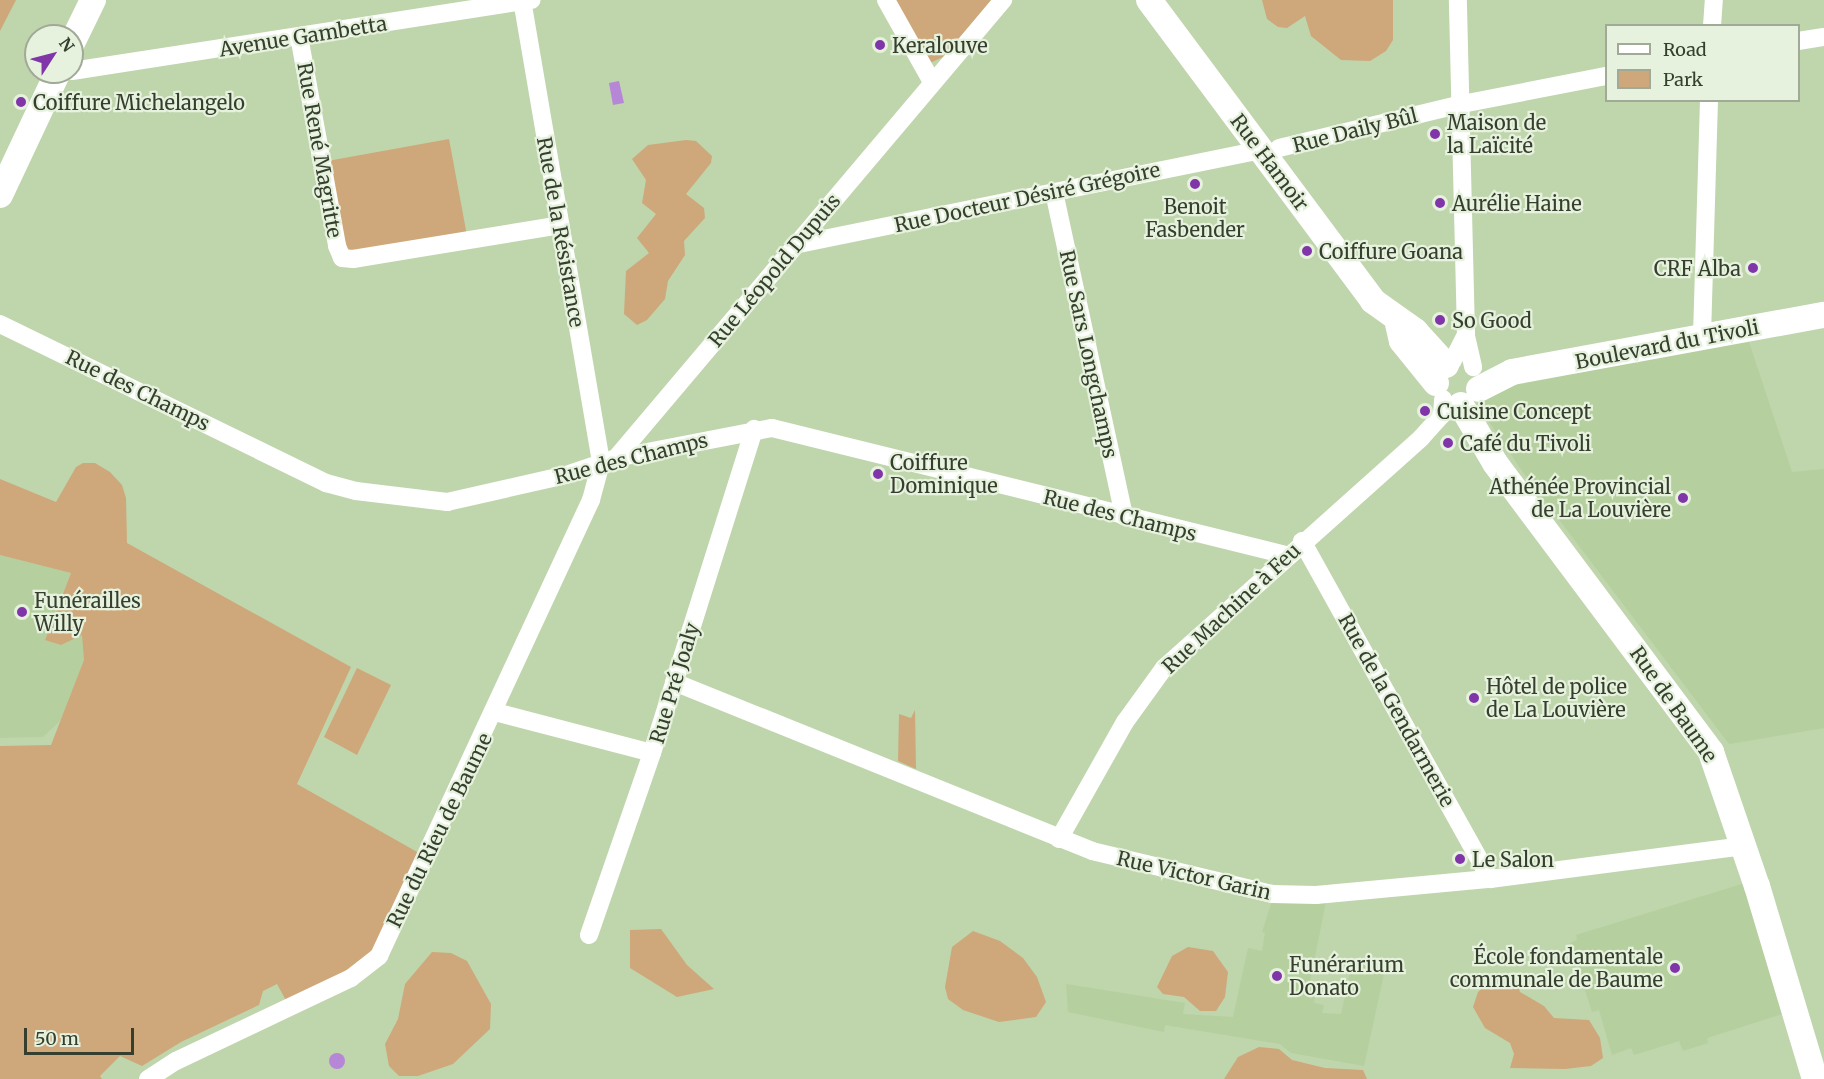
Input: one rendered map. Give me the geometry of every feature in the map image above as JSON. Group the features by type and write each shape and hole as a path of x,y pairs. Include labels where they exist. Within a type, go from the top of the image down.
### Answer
{"main road":[{"path":"81,24 93,0"},
{"name":"Rue Hamoir","path":"1149,0 1269,149"},
{"name":"Rue Hamoir","path":"1171,0 1373,301 1397,318 1402,341 1458,388"},
{"path":"0,195 52,84"},
{"name":"Boulevard du Tivoli","path":"1458,388 1509,373 1824,315"},
{"name":"Rue de Baume","path":"1458,388 1482,445 1711,752 1819,1054"},
{"name":"Rue de Baume","path":"1458,388 1721,747 1738,789 1819,1054 1815,1079"}],"street":[{"path":"886,0 932,82"},
{"name":"Rue Léopold Dupuis","path":"608,460 1003,0"},
{"path":"1458,0 1466,334 1458,388"},
{"path":"1712,24 1714,0"},
{"name":"Avenue Gambetta","path":"84,69 526,1"},
{"name":"Rue de la Résistance","path":"526,1 560,225 608,460"},
{"name":"Rue René Magritte","path":"299,36 337,246 342,258 354,259 560,225"},
{"path":"1800,41 1824,37"},
{"name":"Rue Daily Bûl","path":"1269,149 1462,104 1605,76"},
{"path":"1702,336 1709,102"},
{"name":"Rue Docteur Désiré Grégoire","path":"794,245 1269,149"},
{"name":"Rue Sars Longchamps","path":"1054,192 1124,517"},
{"name":"Rue des Champs","path":"0,324 326,483 356,491 447,502 566,475 608,460 754,429 788,431 1124,517 1286,555"},
{"name":"Rue Machine à Feu","path":"1059,839 1125,722 1164,668 1286,555 1421,438 1442,415 1458,388"},
{"name":"Rue Pré Joaly","path":"589,935 652,753 754,429"},
{"name":"Rue du Rieu de Baume","path":"148,1079 176,1061 351,978 379,956 495,712 608,460"},
{"name":"Rue de la Gendarmerie","path":"1302,541 1491,879"},
{"name":"Rue Victor Garin","path":"674,682 1059,839 1122,859 1272,894 1316,895 1491,879 1744,846"},
{"path":"495,712 652,753"}],"shaded area":[{"path":"619,81 624,103 613,105 609,83"},
{"name":"Athénée Provincial de La Louvière","path":"1748,339 1792,472 1824,469 1824,728 1729,744 1520,468 1482,411 1486,393 1493,384"},
{"path":"0,555 71,573 45,639 83,635 84,660 63,718 43,737 0,738"},
{"name":"École fondamentale communale de Baume","path":"1745,883 1782,1014 1707,1038 1708,1043 1683,1051 1679,1041 1634,1055 1631,1048 1612,1055 1599,1010 1592,1012 1570,943 1577,940 1576,935"},
{"name":"Funérarium Donato","path":"1272,901 1326,901 1308,992 1316,994 1314,1003 1324,1005 1322,1013 1341,1014 1352,962 1385,969 1364,1066 1291,1053 1280,1044 1165,1025 1164,1032 1068,1012 1066,984 1185,1003 1183,1014 1233,1017 1248,948 1262,951 1265,933 1262,932"},
{"path":"337,1053 343,1055 345,1061 343,1067 337,1069 331,1067 329,1061 331,1055"}],"green space":[{"path":"0,0 16,0 0,31"},
{"path":"892,0 991,0 945,56 930,63"},
{"path":"1262,0 1393,0 1393,40 1386,51 1370,61 1341,60 1311,36 1305,16 1287,28 1278,27 1267,19"},
{"path":"449,139 468,241 347,260 322,162"},
{"path":"686,140 696,141 712,156 711,163 686,194 704,208 705,218 684,241 685,255 668,281 665,299 647,320 637,325 624,314 626,271 649,253 637,238 656,214 642,203 646,180 632,159 648,145"},
{"path":"83,463 95,463 110,472 122,485 126,498 127,543 351,667 297,784 426,857 379,956 289,1006 277,984 263,991 259,1005 181,1042 142,1066 120,1056 100,1076 102,1079 0,1079 0,746 51,745 84,660 82,635 61,645 45,640 71,573 0,555 0,479 56,502 76,467"},
{"path":"357,668 391,685 357,755 324,737"},
{"path":"915,710 916,769 898,761 899,714 911,718"},
{"path":"661,929 687,965 714,989 677,997 630,968 630,930"},
{"path":"973,931 1000,941 1023,958 1037,977 1046,1002 1036,1017 999,1022 963,1010 948,999 945,987 952,947"},
{"path":"1188,947 1213,951 1228,972 1225,997 1216,1011 1200,1011 1184,997 1163,994 1157,987 1172,956"},
{"path":"432,952 451,953 467,961 491,1004 490,1029 453,1064 418,1076 399,1076 389,1066 385,1044 398,1019 405,984"},
{"path":"1506,974 1516,980 1520,992 1544,1006 1554,1018 1589,1020 1600,1038 1603,1058 1591,1066 1565,1069 1510,1068 1514,1054 1510,1043 1485,1028 1473,1007 1478,992 1496,976"},
{"path":"1259,1047 1279,1049 1292,1060 1325,1068 1363,1070 1367,1079 1224,1079 1238,1057"}],"place":[{"name":"Keralouve","path":"880,45"},
{"name":"Coiffure Michelangelo","path":"21,102"},
{"name":"Maison de la Laïcité","path":"1435,134"},
{"name":"Benoit Fasbender","path":"1195,184"},
{"name":"Aurélie Haine","path":"1440,203"},
{"name":"Coiffure Goana","path":"1307,251"},
{"name":"CRF Alba","path":"1753,268"},
{"name":"So Good","path":"1440,320"},
{"name":"Cuisine Concept","path":"1425,411"},
{"name":"Café du Tivoli","path":"1448,443"},
{"name":"Coiffure Dominique","path":"878,474"},
{"name":"Athénée Provincial de La Louvière","path":"1683,498"},
{"name":"Funérailles Willy","path":"22,612"},
{"name":"Hôtel de police de La Louvière","path":"1474,698"},
{"name":"Le Salon","path":"1460,859"},
{"name":"École fondamentale communale de Baume","path":"1675,968"},
{"name":"Funérarium Donato","path":"1277,976"}]}
